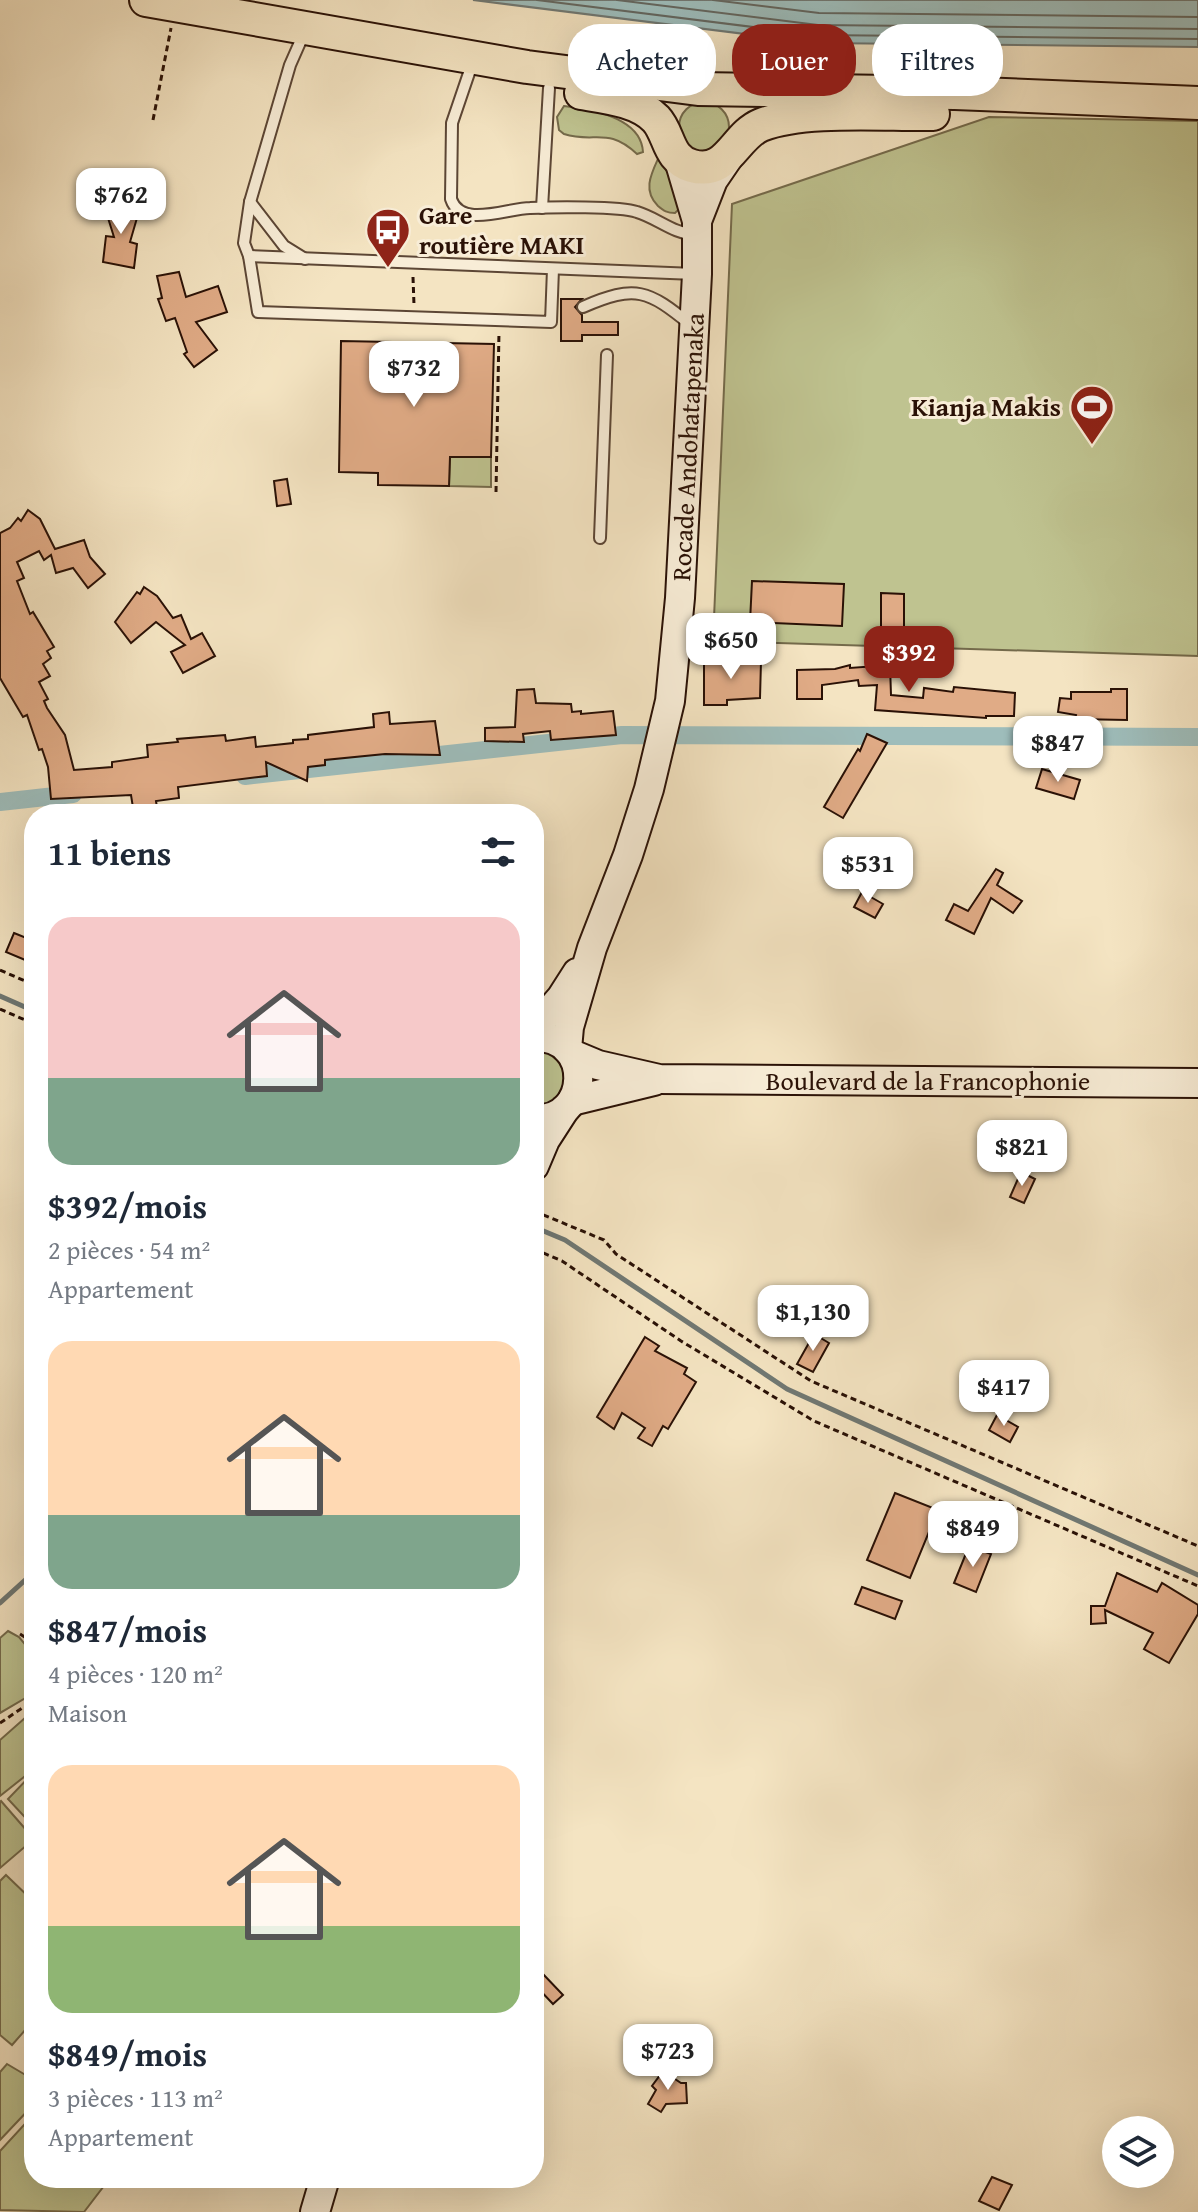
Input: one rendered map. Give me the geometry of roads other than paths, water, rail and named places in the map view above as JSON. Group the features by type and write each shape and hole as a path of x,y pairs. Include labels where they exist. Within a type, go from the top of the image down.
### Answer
{"main road":[{"path":"160,2 306,30 568,72"},
{"path":"365,40 469,73 610,98 637,106 657,120 673,152 704,168 734,150 740,117 734,105 716,95"},
{"path":"716,89 955,93 1198,103"},
{"path":"681,96 665,117 663,131 673,152 697,228"},
{"path":"697,228 713,180 754,128 798,117 1041,112 1120,102"},
{"name":"Rocade Andohatapenaka","path":"592,948 645,802 670,701 680,598 697,228"},
{"path":"544,1018 561,998 592,948"},
{"path":"544,1142 579,1086 569,1027 592,948"},
{"path":"544,1039 556,1041 598,1065 659,1079"},
{"path":"544,1118 554,1116 569,1105 659,1079"},
{"name":"Boulevard de la Francophonie","path":"659,1079 1198,1083"},
{"path":"315,2212 322,2188"}],"lane":[{"path":"306,30 290,65 250,202 244,243 258,312 556,319 553,269"},
{"path":"469,73 452,123 451,199 454,207 462,213 492,214 542,208 635,211 684,234 697,228"},
{"path":"542,208 549,88"},
{"path":"250,202 284,246 306,260"},
{"path":"249,256 697,274"},
{"path":"583,307 615,293 647,294 694,327"},
{"path":"600,538 607,355"}],"water":[{"path":"473,0 1198,0 1198,47 1003,45 1003,24 872,24 872,44 856,43 856,24 732,24 732,32 716,30 716,24 665,24"}],"waterway":[{"path":"245,776 622,735 1198,737"},
{"path":"0,802 73,794"},
{"path":"0,996 24,1007"},
{"path":"544,1231 565,1240 787,1389 1198,1575"},
{"path":"0,1603 24,1581"}],"place":[{"name":"Gare routière MAKI","path":"388,269"},
{"name":"Kianja Makis","path":"1092,446"}]}
